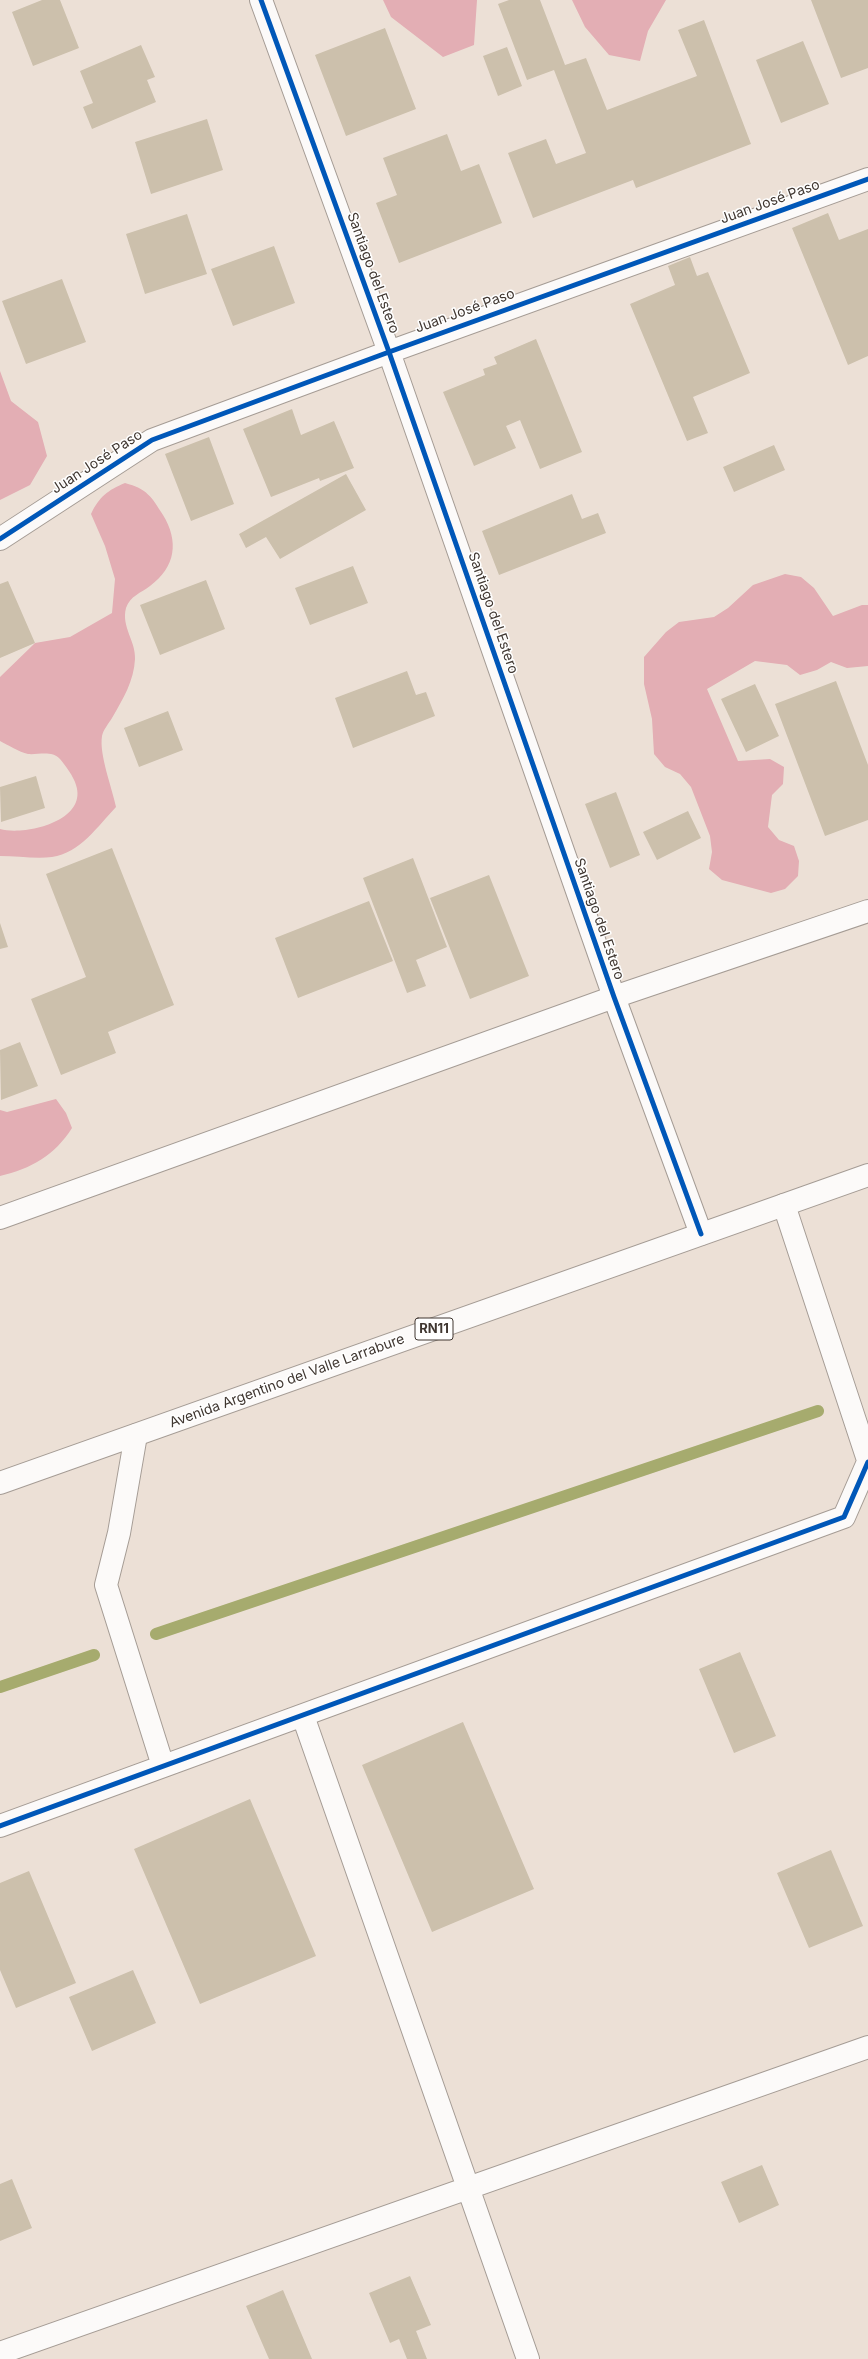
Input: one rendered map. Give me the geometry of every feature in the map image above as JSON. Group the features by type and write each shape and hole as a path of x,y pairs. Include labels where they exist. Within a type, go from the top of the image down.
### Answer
{"main road":[{"name":"Santiago del Estero","path":"261,0 389,352 614,997 701,1234"},
{"name":"Juan José Paso","path":"0,539 152,440 389,352 868,180"},
{"path":"0,1218 614,997 868,911"},
{"name":"Avenida Argentino del Valle Larrabure","path":"0,1483 868,1175"},
{"path":"0,1826 844,1517 868,1461 784,1205"},
{"path":"136,1435 119,1532 106,1585 163,1766"},
{"path":"303,1716 528,2359"},
{"path":"0,2352 868,2047"}],"shaded area":[{"path":"383,0 477,0 474,45 443,57 391,17"},
{"path":"572,0 666,0 648,31 640,61 609,55 585,27"},
{"path":"0,371 11,401 38,422 47,456 30,485 0,500"},
{"path":"125,483 139,488 152,498 168,525 173,544 170,562 165,571 159,579 130,600 126,608 125,621 135,652 133,675 124,697 102,736 102,752 116,807 88,838 71,850 62,854 40,858 0,856 0,829 11,831 24,830 38,828 52,823 64,817 73,808 77,798 76,785 73,778 57,756 49,754 28,754 0,741 0,677 35,643 70,637 112,613 115,579 105,546 91,514 97,503 105,495 114,488"},
{"path":"785,574 801,577 814,588 833,616 862,605 868,605 868,666 847,668 831,662 817,670 800,675 787,665 755,661 707,689 738,761 770,759 784,767 783,784 772,795 768,827 779,840 794,846 799,861 798,876 785,889 771,893 722,880 709,869 712,852 710,836 691,787 680,774 665,767 654,754 652,719 644,684 644,657 666,632 679,622 714,617 728,608 753,585"},
{"path":"56,1099 66,1113 72,1128 65,1138 41,1160 22,1169 0,1176 0,1110 7,1112"}],"building":[{"path":"42,0 60,0 79,48 33,66 12,12"},
{"path":"509,0 540,0 565,65 586,58 607,110 697,76 678,30 704,20 751,144 636,188 633,180 533,218 508,153 546,139 556,164 586,153 554,70 527,80 498,4"},
{"path":"811,0 868,0 868,68 841,78"},
{"path":"385,28 416,109 346,136 315,55"},
{"path":"803,41 829,104 781,123 756,60"},
{"path":"141,45 155,77 147,80 156,102 92,129 83,107 93,103 80,71"},
{"path":"507,47 522,86 498,96 483,56"},
{"path":"207,119 223,170 151,194 135,142"},
{"path":"447,134 461,171 479,164 502,223 399,263 376,203 397,195 383,158"},
{"path":"828,213 839,240 868,229 868,356 848,365 792,228"},
{"path":"187,214 207,274 145,294 126,234"},
{"path":"274,246 295,303 233,326 211,269"},
{"path":"690,257 697,276 708,272 750,373 693,397 708,433 687,441 630,304 675,285 668,266"},
{"path":"62,279 86,342 26,364 2,301"},
{"path":"536,339 582,452 540,469 520,420 506,426 516,448 474,466 443,392 485,375 483,369 497,364 494,357"},
{"path":"292,409 301,435 334,421 354,468 320,481 319,478 271,497 243,429"},
{"path":"209,437 234,504 191,521 165,454"},
{"path":"774,445 785,470 734,492 723,467"},
{"path":"346,474 366,510 280,559 266,537 246,548 239,534"},
{"path":"572,494 582,519 598,513 606,533 499,575 482,531"},
{"path":"353,566 368,603 310,625 295,588"},
{"path":"206,580 225,629 160,655 140,605"},
{"path":"8,581 35,643 0,658 0,584"},
{"path":"407,671 416,695 426,692 435,716 353,748 335,698"},
{"path":"836,681 868,765 868,820 825,836 775,704"},
{"path":"755,684 779,736 746,752 721,699"},
{"path":"168,711 183,750 139,767 124,728"},
{"path":"36,776 45,808 1,822 0,787"},
{"path":"616,792 640,855 610,868 585,804"},
{"path":"688,811 701,838 657,860 643,832"},
{"path":"112,848 174,1005 108,1032 116,1053 61,1075 31,999 86,977 46,874"},
{"path":"413,858 447,947 416,960 426,986 407,993 363,878"},
{"path":"489,875 529,976 470,999 430,898"},
{"path":"369,901 393,961 298,998 275,938"},
{"path":"0,923 8,947 0,949"},
{"path":"20,1042 38,1086 1,1100 0,1050"},
{"path":"740,1652 776,1736 734,1753 699,1669"},
{"path":"463,1722 534,1889 432,1932 362,1765"},
{"path":"250,1799 316,1956 200,2004 134,1849"},
{"path":"831,1850 863,1926 809,1948 777,1873"},
{"path":"29,1871 76,1983 16,2008 0,1970 0,1883"},
{"path":"133,1970 156,2023 92,2051 69,1997"},
{"path":"762,2165 779,2205 739,2223 721,2182"},
{"path":"12,2179 32,2228 0,2241 0,2184"},
{"path":"410,2276 431,2325 416,2331 427,2359 407,2359 399,2339 390,2343 369,2293"},
{"path":"283,2290 312,2359 269,2359 246,2306"}],"waterway":[{"path":"156,1634 818,1411"},
{"path":"0,1687 94,1655"}],"cycle path":[{"path":"261,0 389,352 614,997 701,1234"},
{"path":"0,539 152,440 389,352 868,179"},
{"path":"0,1826 844,1517 868,1462"}]}
